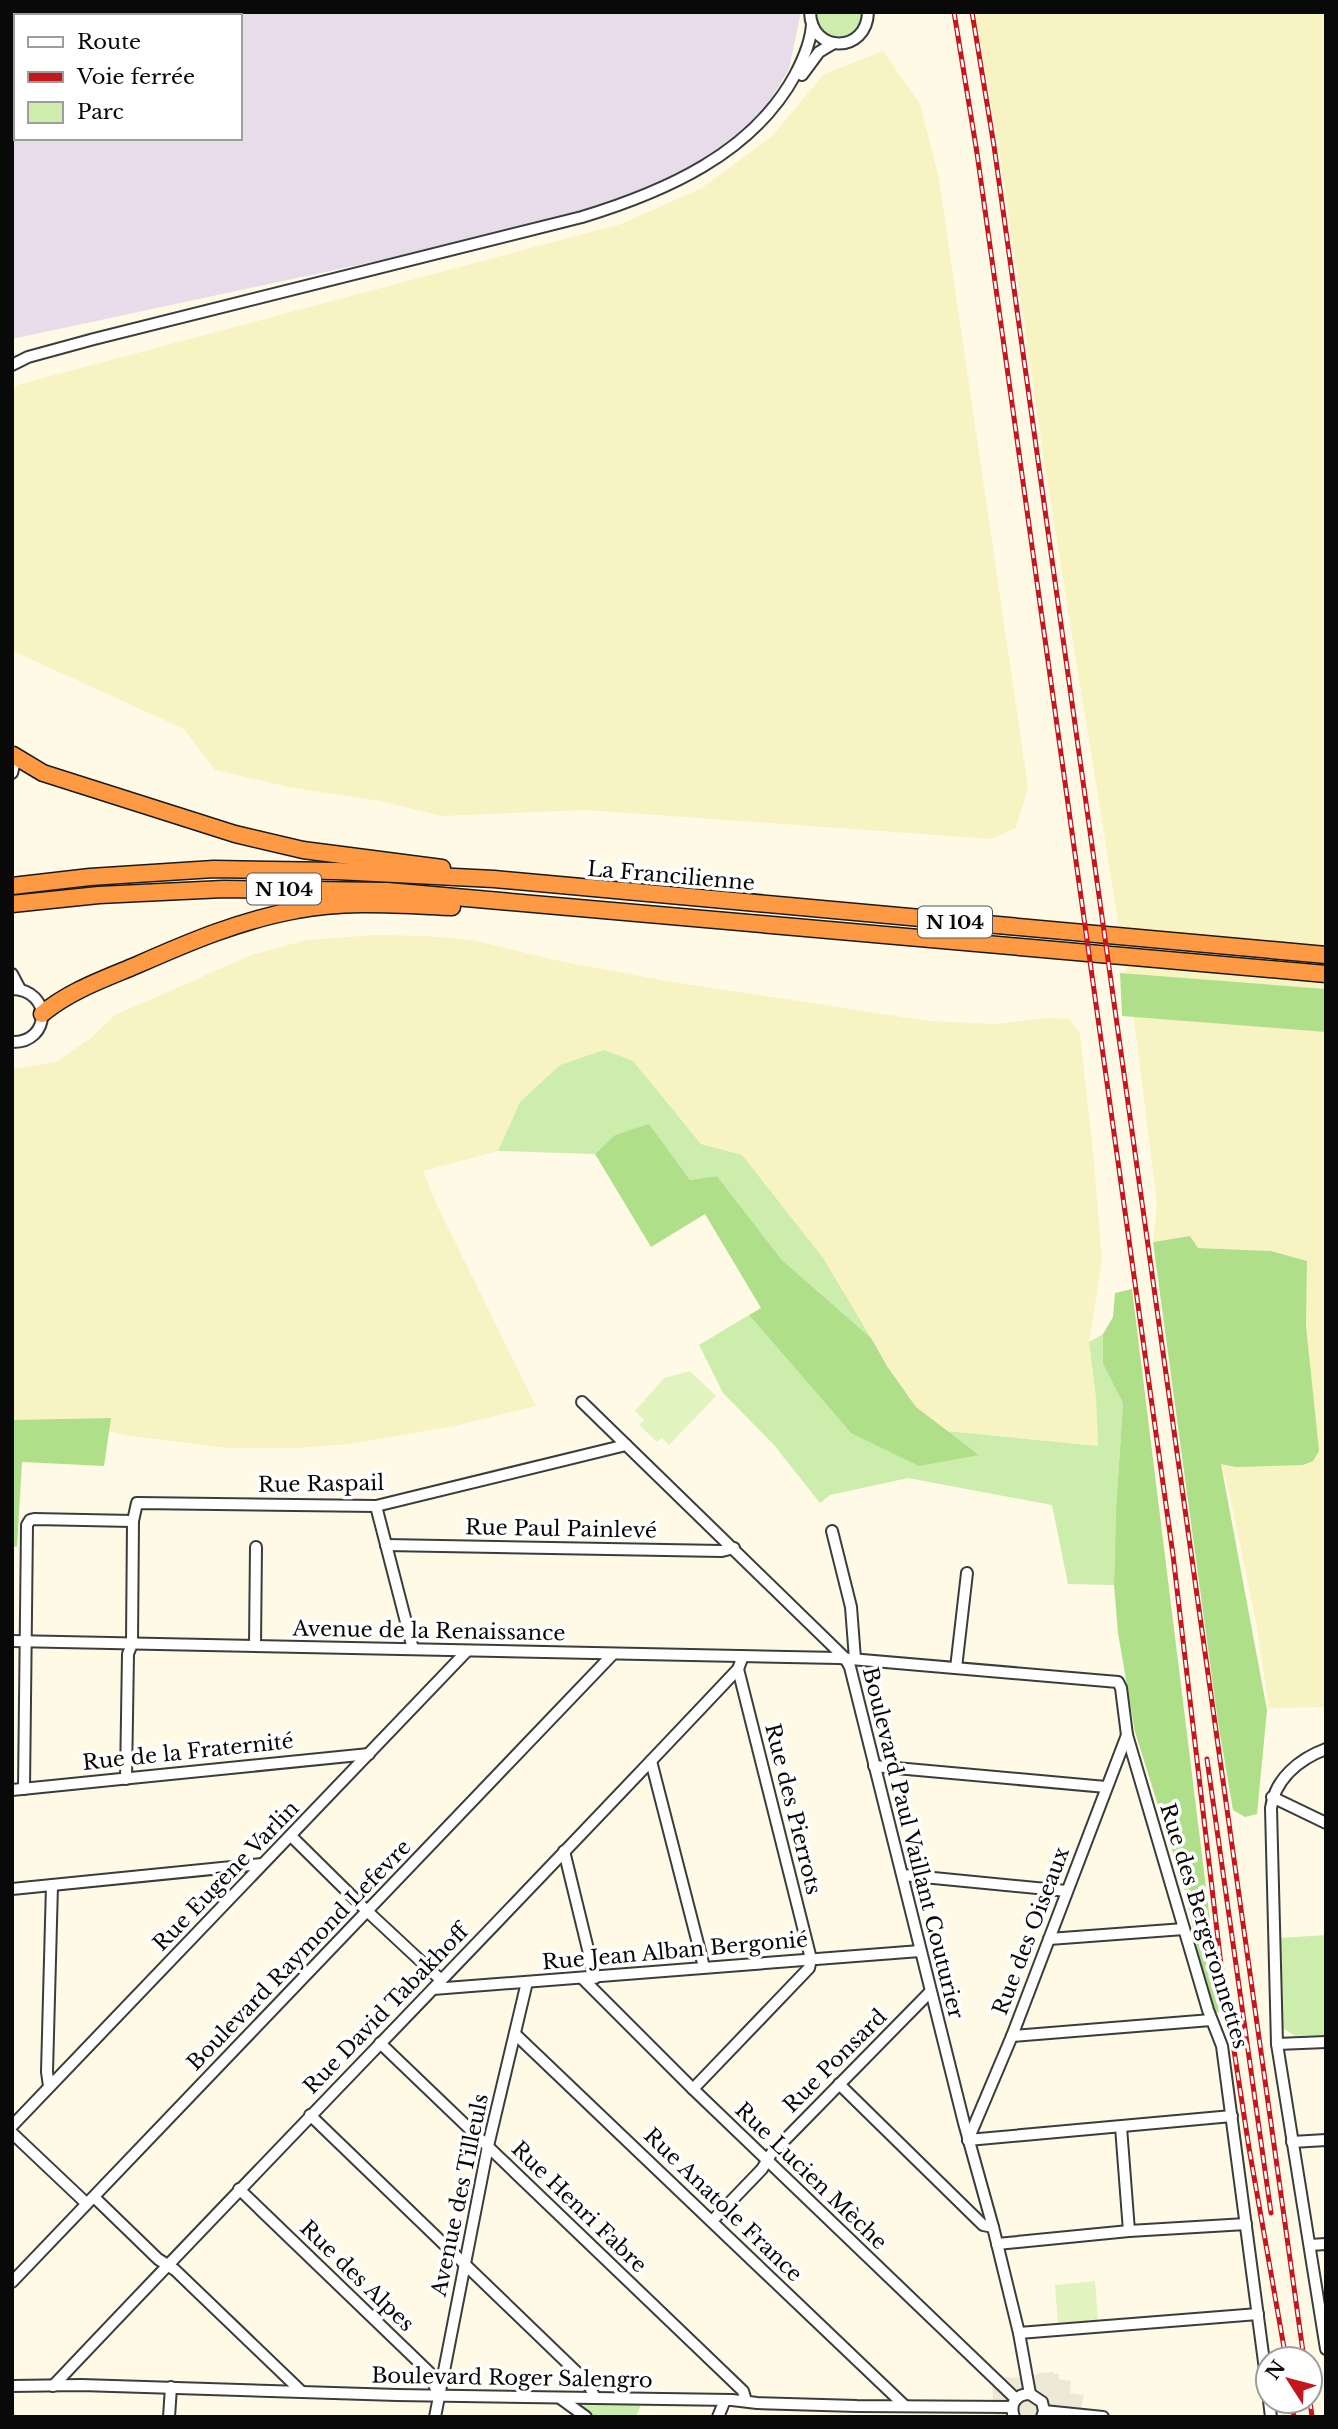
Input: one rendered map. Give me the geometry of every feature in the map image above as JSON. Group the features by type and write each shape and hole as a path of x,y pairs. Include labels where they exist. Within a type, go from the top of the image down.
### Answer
{"highway":[{"path":"13,754 43,773 79,786 261,841 316,852 489,873 494,879"},
{"name":"La Francilienne","path":"12,886 90,877 214,869 336,871 494,879 1326,956"},
{"name":"La Francilienne","path":"12,904 99,895 224,889 387,891 555,908 1326,974"},
{"path":"42,1014 58,1001 183,945 241,923 300,909 413,905 529,911 555,908"}],"street":[{"path":"12,365 29,358 631,202 681,179 726,152 794,88 819,52 834,43 850,42 858,37 867,23 868,12"},
{"path":"810,16 819,36 834,43"},
{"path":"784,95 800,66 811,34 810,16"},
{"path":"12,358 29,358"},
{"path":"12,773 13,754"},
{"path":"12,974 16,989 36,998 42,1014 38,1030 32,1037 25,1041 12,1042"},
{"name":"Boulevard Paul Vaillant Couturier","path":"582,1402 850,1658 930,1992 1019,2333 1030,2393"},
{"name":"Rue Raspail","path":"133,1521 136,1503 376,1506 626,1445"},
{"path":"376,1506 413,1649"},
{"path":"18,1789 25,1642 26,1546 27,1525 30,1520 133,1521 132,1644 128,1654 126,1779"},
{"path":"832,1531 851,1607 850,1658"},
{"name":"Rue Paul Painlevé","path":"386,1545 722,1551 734,1548"},
{"path":"255,1645 256,1547"},
{"path":"956,1668 967,1573"},
{"name":"Avenue de la Renaissance","path":"12,1641 850,1658 1118,1682"},
{"name":"Rue Eugène Varlin","path":"12,2126 466,1652"},
{"name":"Boulevard Raymond Lefevre","path":"12,2282 613,1654"},
{"name":"Rue David Tabakhoff","path":"53,2386 738,1669 743,1656"},
{"name":"Rue des Pierrots","path":"738,1669 811,1959"},
{"name":"Rue des Bergeronnettes","path":"1118,1682 1127,1735 1222,2046 1262,2345"},
{"name":"Rue des Oiseaux","path":"968,2140 1012,2036 1127,1735"},
{"path":"1326,1749 1308,1756 1286,1774 1272,1797 1277,2044 1326,2349"},
{"name":"Rue de la Fraternité","path":"18,1789 369,1754"},
{"path":"651,1761 704,1967"},
{"path":"874,1766 1106,1787"},
{"path":"1272,1797 1326,1823"},
{"path":"291,1836 442,1980"},
{"path":"564,1851 595,1978"},
{"path":"12,1889 262,1864"},
{"path":"903,1875 1067,1891"},
{"path":"49,2086 47,2072 52,1885"},
{"path":"1049,1939 1185,1929"},
{"name":"Rue Jean Alban Bergonié","path":"433,1989 920,1951"},
{"path":"693,2089 809,1968 811,1959"},
{"name":"Rue Lucien Mèche","path":"582,1978 1014,2407"},
{"name":"Avenue des Tilleuls","path":"435,2417 488,2146 527,1982"},
{"name":"Rue Ponsard","path":"712,2221 839,2084 930,1992"},
{"path":"1012,2036 1212,2020"},
{"name":"Rue Anatole France","path":"515,2034 904,2405"},
{"path":"1277,2044 1326,2042"},
{"name":"Rue Henri Fabre","path":"380,2043 743,2391 746,2401"},
{"path":"839,2084 984,2225 993,2227"},
{"path":"310,2115 588,2383 595,2398"},
{"path":"968,2140 1233,2116"},
{"path":"1121,2127 1129,2231"},
{"path":"12,2133 175,2270 302,2392"},
{"path":"1292,2142 1326,2140"},
{"name":"Rue des Alpes","path":"239,2189 429,2372 439,2396"},
{"path":"997,2244 1129,2231 1247,2224"},
{"path":"1310,2245 1326,2244"},
{"path":"1019,2333 1258,2314"},
{"name":"Boulevard Roger Salengro","path":"12,2386 171,2387 560,2399 1014,2407"},
{"path":"169,2417 171,2387"},
{"path":"1014,2407 1020,2395 1030,2393 1039,2398 1043,2414 1103,2417"},
{"path":"560,2399 586,2417"},
{"path":"718,2417 725,2400"}],"shaded area":[{"path":"12,12 801,12 789,69 755,126 712,159 632,199 592,207 498,235 12,339"},
{"path":"975,12 1326,12 1326,1707 1269,1708 1255,1617 1221,1463 1306,1326 1307,1261 1271,1251 1198,1248 1189,1236 1153,1242 1157,1205 1135,1027 1045,467 999,148"},
{"path":"883,51 920,104 939,179 1028,787 1016,828 991,839 586,810 442,816 380,801 288,787 215,770 184,729 12,649 12,392 17,385 621,224 700,189 772,136 824,74"},
{"path":"375,935 472,940 564,962 673,982 929,1021 995,1024 1046,1018 1070,1019 1080,1034 1102,1261 1089,1342 1096,1398 1098,1446 946,1431 916,1407 742,1156 701,1144 633,1061 560,1065 520,1102 498,1151 423,1171 437,1205 536,1406 454,1426 349,1444 298,1448 228,1448 130,1436 109,1431 110,1418 12,1420 12,1069 56,1062 91,1038 115,1015 254,954 307,940"},
{"path":"1040,2373 1059,2374 1059,2379 1071,2381 1070,2393 1084,2395 1079,2417 995,2417 992,2386 998,2384 999,2377 1028,2378"}],"green space":[{"path":"817,12 862,12 854,31 839,37 824,31"},
{"path":"1120,973 1326,989 1326,1032 1122,1016"},
{"path":"604,1050 633,1061 701,1144 742,1155 823,1258 871,1338 782,1260 717,1176 690,1180 649,1125 615,1135 595,1154 498,1151 520,1102 560,1065"},
{"path":"649,1124 690,1180 717,1176 782,1260 871,1338 916,1407 979,1455 919,1466 851,1433 749,1315 761,1308 705,1214 651,1247 595,1154 615,1135"},
{"path":"1190,1236 1198,1248 1271,1251 1307,1261 1306,1326 1319,1451 1313,1461 1303,1465 1236,1467 1221,1464 1267,1710 1257,1814 1245,1817 1233,1810 1218,1722 1153,1242"},
{"path":"1132,1289 1221,2009 1215,2015 1211,2013 1185,1891 1135,1732 1118,1633 1114,1585 1123,1403 1103,1364 1103,1334 1113,1317 1115,1293"},
{"path":"749,1315 851,1433 978,1454 946,1431 1098,1446 1096,1398 1089,1342 1103,1334 1103,1364 1123,1403 1114,1585 1068,1584 1052,1505 908,1478 830,1495 820,1503 774,1445 723,1393 699,1345"},
{"path":"690,1371 716,1396 669,1445 662,1438 657,1442 639,1425 644,1420 635,1411 664,1378"},
{"path":"111,1418 104,1466 22,1462 17,1547 12,1546 12,1420"},
{"path":"1326,1935 1326,2035 1295,2036 1280,2026 1279,1938"},
{"path":"1095,2281 1098,2320 1058,2324 1055,2285"},
{"path":"584,2404 641,2405 636,2417 596,2417 585,2412"}],"railway":[{"path":"954,12 977,153 1173,1555 1221,1965 1284,2345"},
{"path":"972,12 994,146 1302,2345"},
{"path":"1207,1759 1271,2213"}]}
